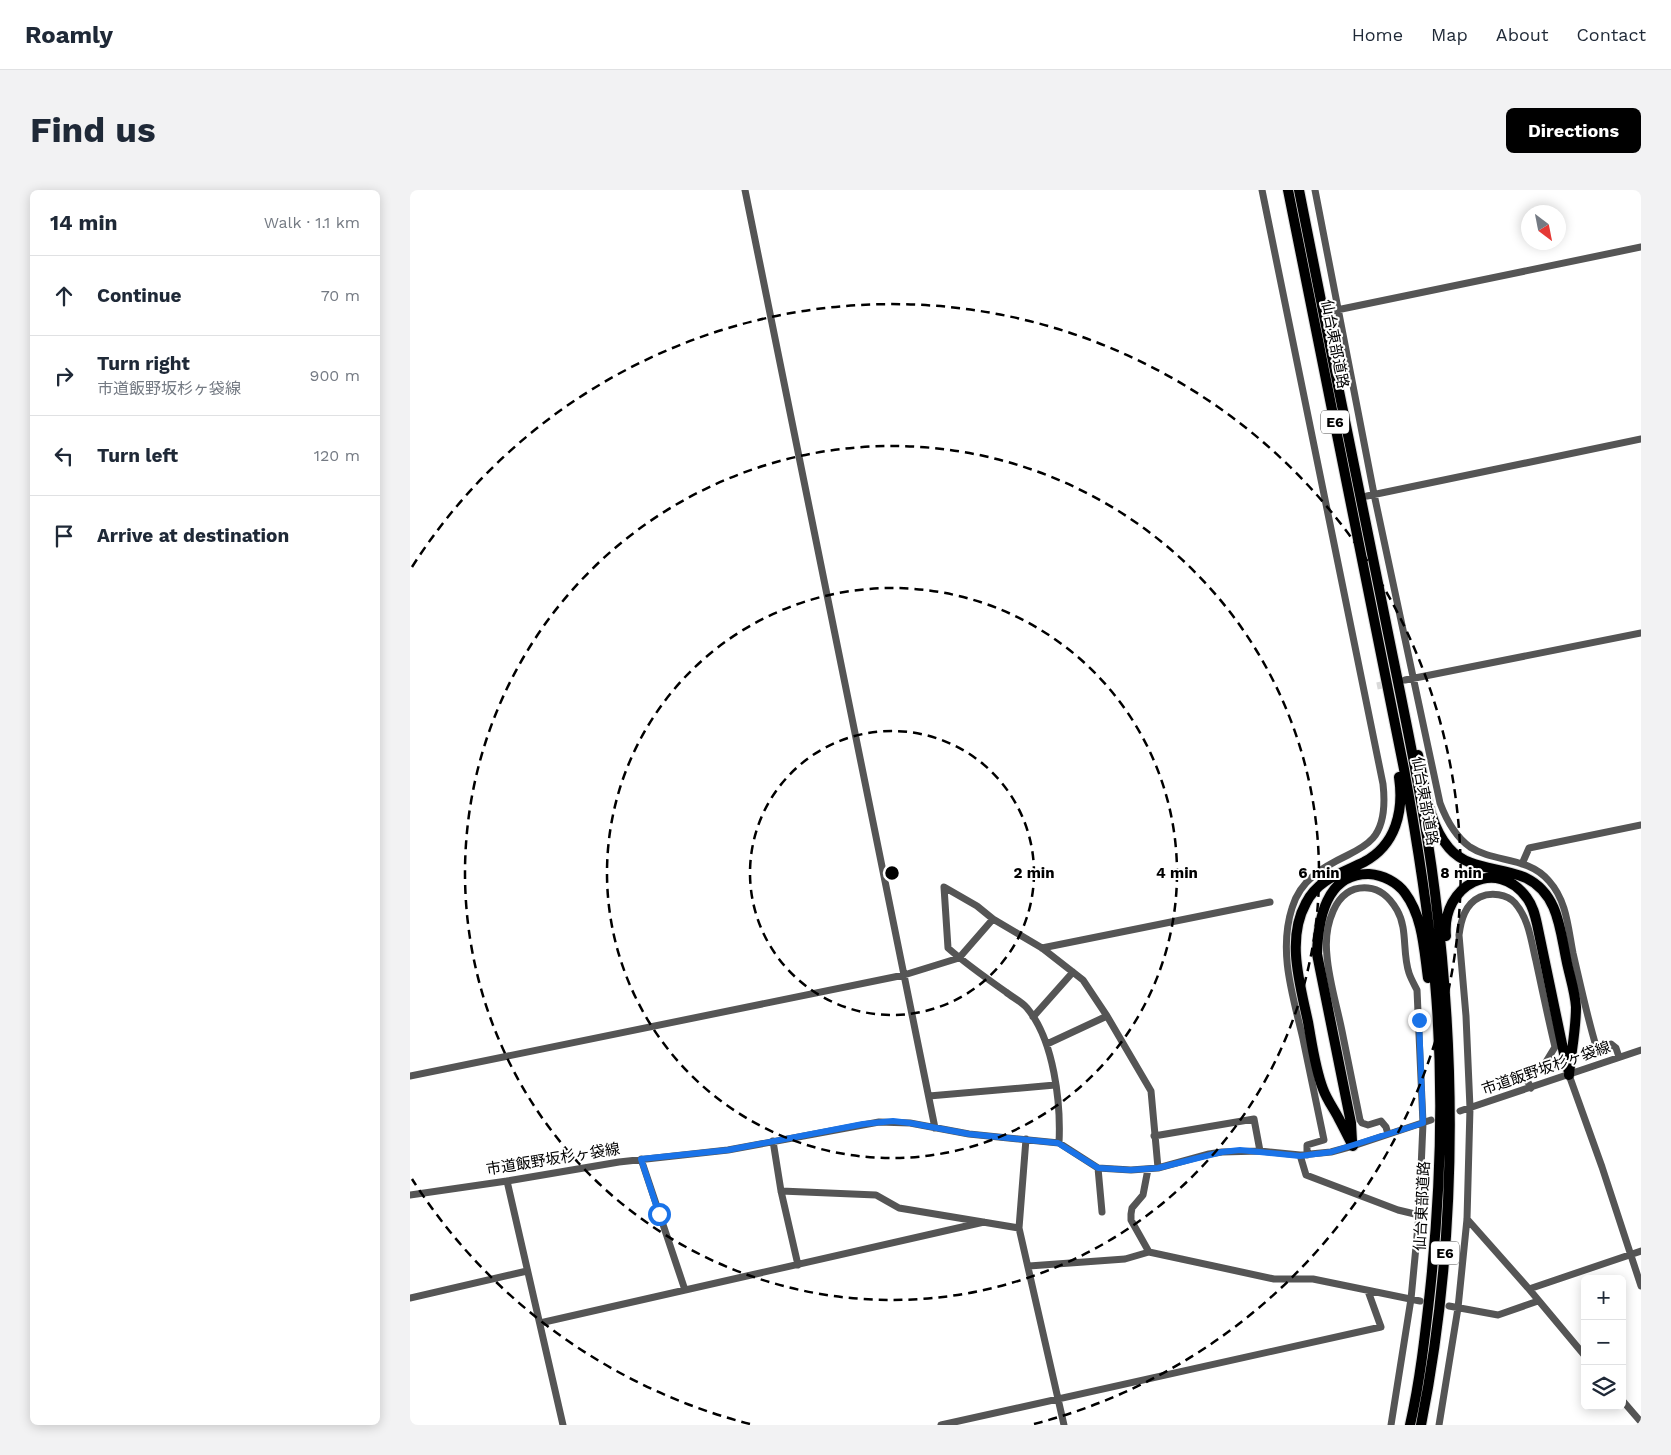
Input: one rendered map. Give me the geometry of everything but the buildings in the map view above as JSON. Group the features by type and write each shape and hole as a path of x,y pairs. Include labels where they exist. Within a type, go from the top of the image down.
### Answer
{"highway":[{"name":"仙台東部道路","path":"1288,190 1422,814 1435,890 1445,981 1450,1079 1450,1161 1444,1259 1437,1323 1421,1425"},
{"name":"仙台東部道路","path":"1299,190 1386,652 1424,892 1435,984 1440,1090 1438,1195 1434,1258 1422,1358 1410,1425"},
{"path":"1386,652 1430,808 1444,841 1455,853 1468,862 1520,876 1534,883 1542,889 1554,909 1576,1000 1569,1075"},
{"path":"1352,1146 1321,1083 1298,972 1296,942 1302,910 1311,895 1324,882 1364,862 1380,851 1387,843 1396,825 1401,788 1386,652"},
{"path":"1352,1146 1351,1123 1317,954 1319,927 1326,902 1339,884 1358,875 1374,875 1388,879 1404,892 1413,906 1423,942 1440,1090"},
{"path":"1450,1079 1453,1030 1445,930 1447,912 1451,903 1462,890 1478,880 1487,879 1497,879 1515,886 1527,898 1531,906 1537,924 1569,1075"}],"street":[{"path":"745,190 936,1128"},
{"path":"1262,190 1385,800 1380,825 1372,839 1360,848 1324,866 1310,878 1303,886 1292,909 1286,940 1289,976 1324,1140 1307,1145 1303,1155 1306,1175 1398,1210 1419,1215"},
{"path":"1315,190 1335,310 1370,495 1413,679 1437,795 1446,817 1469,846 1480,852 1533,869 1548,879 1558,892 1565,910 1596,1046 1601,1047 1612,1044 1616,1048 1619,1057"},
{"path":"1335,310 1641,247"},
{"path":"1370,495 1641,440"},
{"path":"1405,680 1641,632"},
{"path":"1522,864 1529,848 1641,825"},
{"path":"1058,1143 1060,1119 1047,1044 1027,1007 948,948 944,887 1042,948 1083,980 1107,1016 1150,1090 1158,1168"},
{"path":"1388,1134 1386,1127 1381,1121 1368,1125 1360,1120 1327,956 1329,922 1338,900 1346,893 1358,888 1372,888 1380,891 1398,911 1403,926 1408,972 1417,990 1423,1123 1419,1215 1411,1299 1391,1425"},
{"path":"1439,1425 1458,1308 1466,1219 1470,1108 1466,1016 1459,936 1461,922 1468,906 1485,895 1502,895 1514,901 1524,915 1531,939 1554,1047 1544,1065 1526,1072 1530,1088"},
{"path":"1042,948 1270,902"},
{"path":"410,1076 904,974 959,958 993,918"},
{"path":"1033,1017 1073,972"},
{"path":"1047,1044 1107,1016"},
{"name":"市道飯野坂杉ヶ袋線","path":"1460,1111 1641,1050"},
{"path":"1569,1075 1641,1286"},
{"path":"929,1096 1055,1085"},
{"path":"1154,1136 1254,1119 1260,1152"},
{"name":"市道飯野坂杉ヶ袋線","path":"410,1195 641,1159 728,1150 879,1122 910,1123 969,1134 1058,1143 1098,1168 1130,1170 1158,1168 1210,1154 1240,1150 1303,1155 1331,1152 1431,1120"},
{"path":"1026,1140 1019,1228 1064,1425"},
{"path":"773,1141 781,1191 798,1265"},
{"path":"641,1159 685,1290"},
{"path":"1098,1168 1102,1212"},
{"path":"1148,1168 1143,1195 1132,1208 1131,1220 1149,1252"},
{"path":"507,1181 563,1425"},
{"path":"781,1191 876,1195 899,1208 1019,1228"},
{"path":"1466,1219 1529,1289 1581,1351"},
{"path":"540,1323 984,1222"},
{"path":"1029,1266 1125,1259 1149,1252 1274,1279 1313,1279 1420,1301"},
{"path":"1529,1289 1641,1252"},
{"path":"410,1298 527,1271"},
{"path":"940,1425 1382,1327 1368,1291"},
{"path":"1449,1306 1498,1315 1538,1301"},
{"path":"1626,1405 1641,1422"}],"tunnel":[{"path":"1377,686 1391,683"}],"route":[{"path":"659,1214 641,1159 728,1150 879,1122 893,1121 969,1134 1058,1143 1089,1163 1104,1169 1158,1168 1210,1154 1240,1150 1300,1156 1331,1152 1423,1123 1419,1020"}]}
